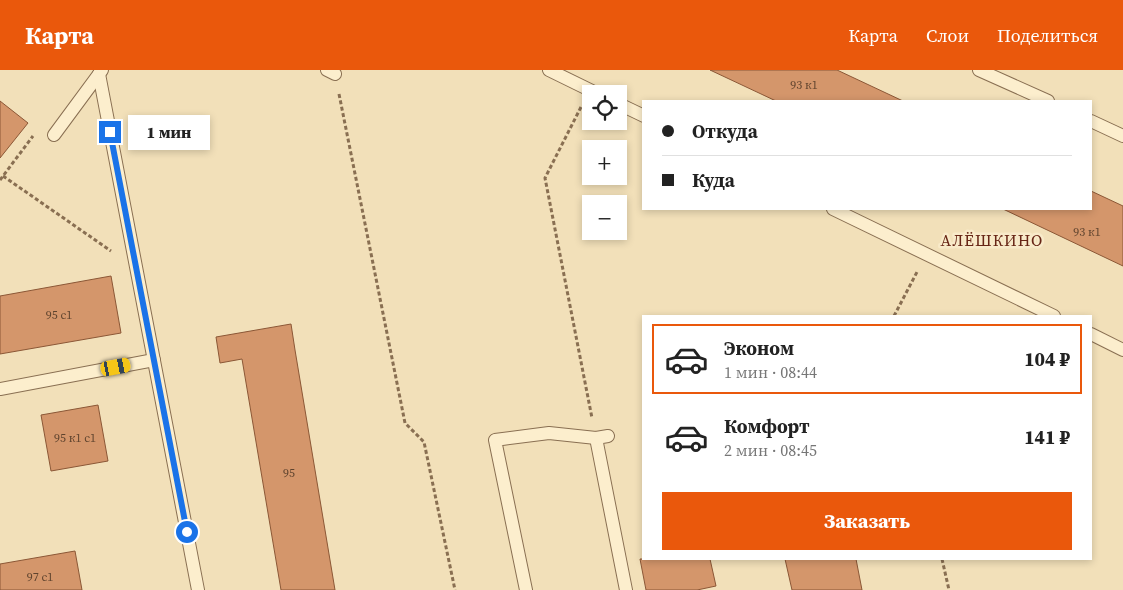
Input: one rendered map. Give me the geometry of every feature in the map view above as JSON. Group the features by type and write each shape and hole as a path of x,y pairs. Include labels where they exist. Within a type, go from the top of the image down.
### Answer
{"lane":[{"path":"549,70 582,86"},
{"path":"979,70 1046,100"},
{"path":"54,135 101,72"},
{"path":"101,72 198,590"},
{"path":"627,108 642,115"},
{"path":"1092,121 1123,136"},
{"path":"835,210 1052,315"},
{"path":"1092,334 1123,350"},
{"path":"0,389 154,360"},
{"path":"526,590 495,440 549,433 602,437 626,590"}],"path":[{"path":"331,72 405,423 424,442 455,590"},
{"path":"582,113 545,178 602,437"},
{"path":"54,135 40,126 1,178 137,269"},
{"path":"895,315 926,254"},
{"path":"942,560 949,590"}],"building":[{"path":"710,70 837,70 901,100 774,100"},
{"path":"0,101 28,123 0,158"},
{"path":"1092,191 1123,206 1123,266 1005,210 1092,210"},
{"path":"111,276 121,333 0,354 0,296"},
{"path":"291,324 335,590 281,590 242,359 220,363 216,337"},
{"path":"98,405 108,461 51,471 41,415"},
{"path":"75,551 82,590 0,590 0,564"},
{"path":"640,559 710,560 716,586 697,590 646,590"},
{"path":"785,560 856,560 862,590 792,590"}],"district":[{"name":"АЛЁШКИНО","path":"992,240"}],"route":[{"path":"110,132 187,532"}]}
